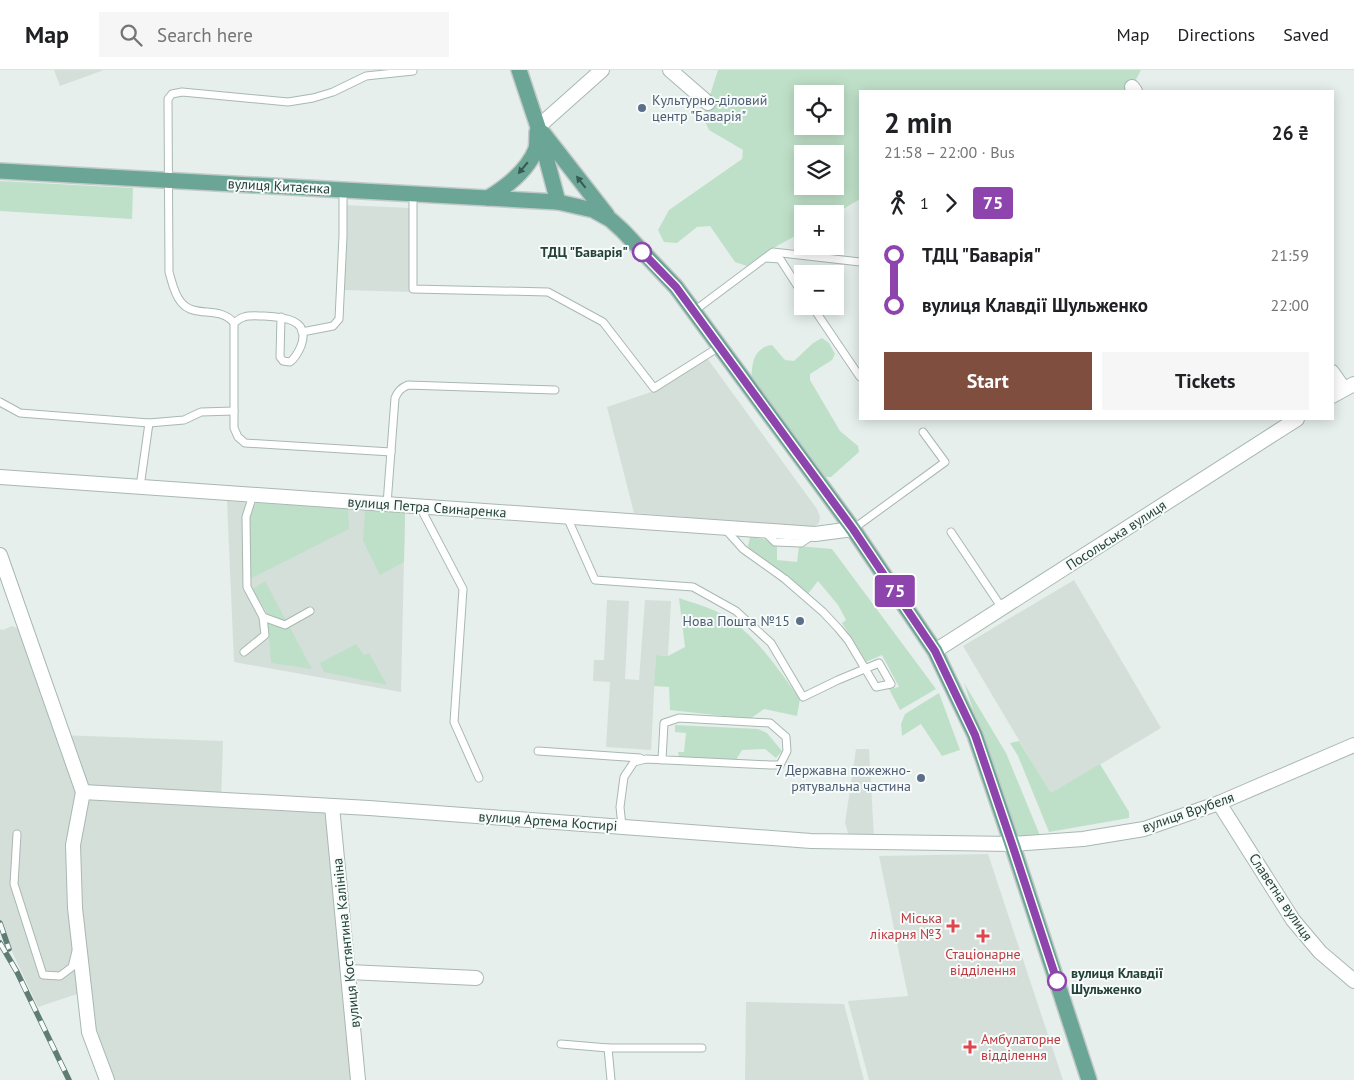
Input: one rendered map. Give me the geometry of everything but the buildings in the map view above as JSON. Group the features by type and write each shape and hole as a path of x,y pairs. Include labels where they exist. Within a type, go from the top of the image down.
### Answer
{"main road":[{"path":"520,70 538,127 558,202"},
{"path":"488,198 504,188 522,170 532,156 536,147 538,127"},
{"path":"538,127 611,220 676,287 853,529 935,651 975,735 1089,1080"},
{"name":"вулиця Китаєнка","path":"0,171 558,202 593,210 611,220"}],"street":[{"path":"538,127 602,70"},
{"path":"670,70 708,103"},
{"path":"1334,375 1344,390"},
{"name":"Посольська вулиця","path":"935,651 1295,420"},
{"name":"вулиця Петра Свинаренка","path":"0,477 815,534 853,529"},
{"path":"0,555 83,792 73,845 75,908 89,1032 107,1080"},
{"name":"вулиця Врубеля","path":"1012,844 1083,839 1144,829 1219,803 1354,745"},
{"name":"вулиця Артема Костирі","path":"83,792 332,806 811,840 1012,844"},
{"name":"Славетна вулиця","path":"1219,803 1293,920 1320,952 1354,981"},
{"name":"вулиця Костянтина Калініна","path":"332,806 358,1080"},
{"path":"348,972 476,978"}],"lane":[{"path":"391,452 245,443 238,436 234,428 234,323 230,317 222,314 186,307 180,302 169,272 168,99 177,92 288,102 326,94 366,76 413,71"},
{"path":"302,332 333,326 339,319 343,190"},
{"path":"413,194 413,289 548,292 603,322 654,388 720,347"},
{"path":"694,312 773,252 859,262"},
{"path":"765,258 780,259 794,281"},
{"path":"818,315 859,376"},
{"path":"234,323 242,317 249,316 281,317 289,318 295,322 302,332 303,340 295,358 290,362 283,361 280,357 281,317"},
{"path":"387,504 395,398 398,392 408,385 555,390"},
{"path":"0,402 20,412 149,423 184,420 201,412 234,411"},
{"path":"140,487 149,423"},
{"path":"853,529 945,462 923,432"},
{"path":"244,652 265,635 263,617 247,587 246,517 253,495"},
{"path":"420,507 462,589 454,722 478,778"},
{"path":"567,517 595,580 693,587 736,611 771,643 803,697 838,680 866,670 848,640 823,612 785,579 743,549 724,528"},
{"path":"951,532 1002,608"},
{"path":"263,617 285,625 310,611"},
{"path":"538,751 662,760 780,765 786,751 786,737 770,723 679,718 664,724 662,760"},
{"path":"622,826 620,807 624,777 634,762 646,759"},
{"path":"17,834 14,884 43,975 60,976 72,967 78,941"},
{"path":"561,1044 608,1048 702,1048"},
{"path":"608,1048 611,1080"}],"shaded area":[{"path":"54,70 104,70 60,86"},
{"path":"344,205 410,208 411,292 344,290"},
{"path":"707,358 817,509 820,517 819,523 813,527 634,513 607,407 654,391"},
{"path":"227,501 405,513 401,692 234,662"},
{"path":"1074,580 1161,728 1051,794 963,646"},
{"path":"607,600 629,601 625,679 639,680 645,600 671,601 668,656 656,655 651,750 606,747 610,682 593,681 594,660 604,660"},
{"path":"12,626 23,631 59,735 223,741 221,803 330,809 355,1080 103,1080 80,993 38,1007 0,926 0,629 3,630"},
{"path":"856,749 869,749 874,837 852,836 848,833 845,823"},
{"name":"Міська лікарня №3","path":"988,854 1063,1080 869,1080 848,1001 908,996 879,856"},
{"path":"746,1002 844,1004 864,1080 745,1080"}],"green space":[{"path":"718,70 1141,70 1131,90 859,90 859,200 844,209 844,205 794,205 794,236 747,266 735,262 710,226 697,227 677,243 664,242 658,230 669,210 742,159 743,150 709,130 703,117"},
{"path":"0,181 133,188 132,219 0,211"},
{"path":"822,338 829,343 835,354 832,360 810,374 810,380 840,431 858,446 859,452 831,477 818,477 752,386 752,366 760,350 772,345 785,360 794,361 813,343"},
{"path":"256,503 348,509 349,529 250,579 250,518"},
{"path":"365,510 405,513 404,562 380,575 363,541"},
{"path":"750,537 769,540 777,544 777,560 797,562 799,546 832,549 936,689 900,710 889,689 899,687 882,655 866,662 842,623 846,620 838,605 818,581 808,594 752,552 748,546"},
{"path":"265,581 312,669 271,663 267,613 253,589"},
{"path":"679,598 719,613 732,621 754,640 800,699 797,716 764,709 750,719 670,710 669,687 654,686 656,655 668,656 685,647"},
{"path":"356,644 364,655 369,653 387,685 324,672 320,663"},
{"path":"964,683 1006,753 1041,838 1017,838"},
{"path":"939,693 960,750 942,756 921,724 902,736 901,724 905,714"},
{"path":"675,725 758,729 767,733 782,751 776,758 765,749 742,750 736,760 679,757 678,752 684,752 686,733 675,732"},
{"path":"1019,741 1051,793 1100,764 1129,812 1129,818 1049,832 1018,756 1010,743"}],"railway":[{"path":"0,923 9,949"},
{"path":"0,943 17,972 69,1080"}],"bus line":[{"name":"75","path":"642,252 676,287 853,529 935,651 975,735 1057,981"}],"place":[{"name":"Культурно-діловий центр \"Баварія\"","path":"642,108"},
{"name":"ТДЦ \"Баварія\"","path":"642,252"},
{"name":"Нова Пошта №15","path":"800,621"},
{"name":"7 Державна пожежно- рятувальна частина","path":"921,778"},
{"name":"Міська лікарня №3","path":"953,926"},
{"name":"Стаціонарне відділення","path":"983,936"},
{"name":"вулиця Клавдії Шульженко","path":"1057,981"},
{"name":"Амбулаторне відділення","path":"970,1047"}]}
